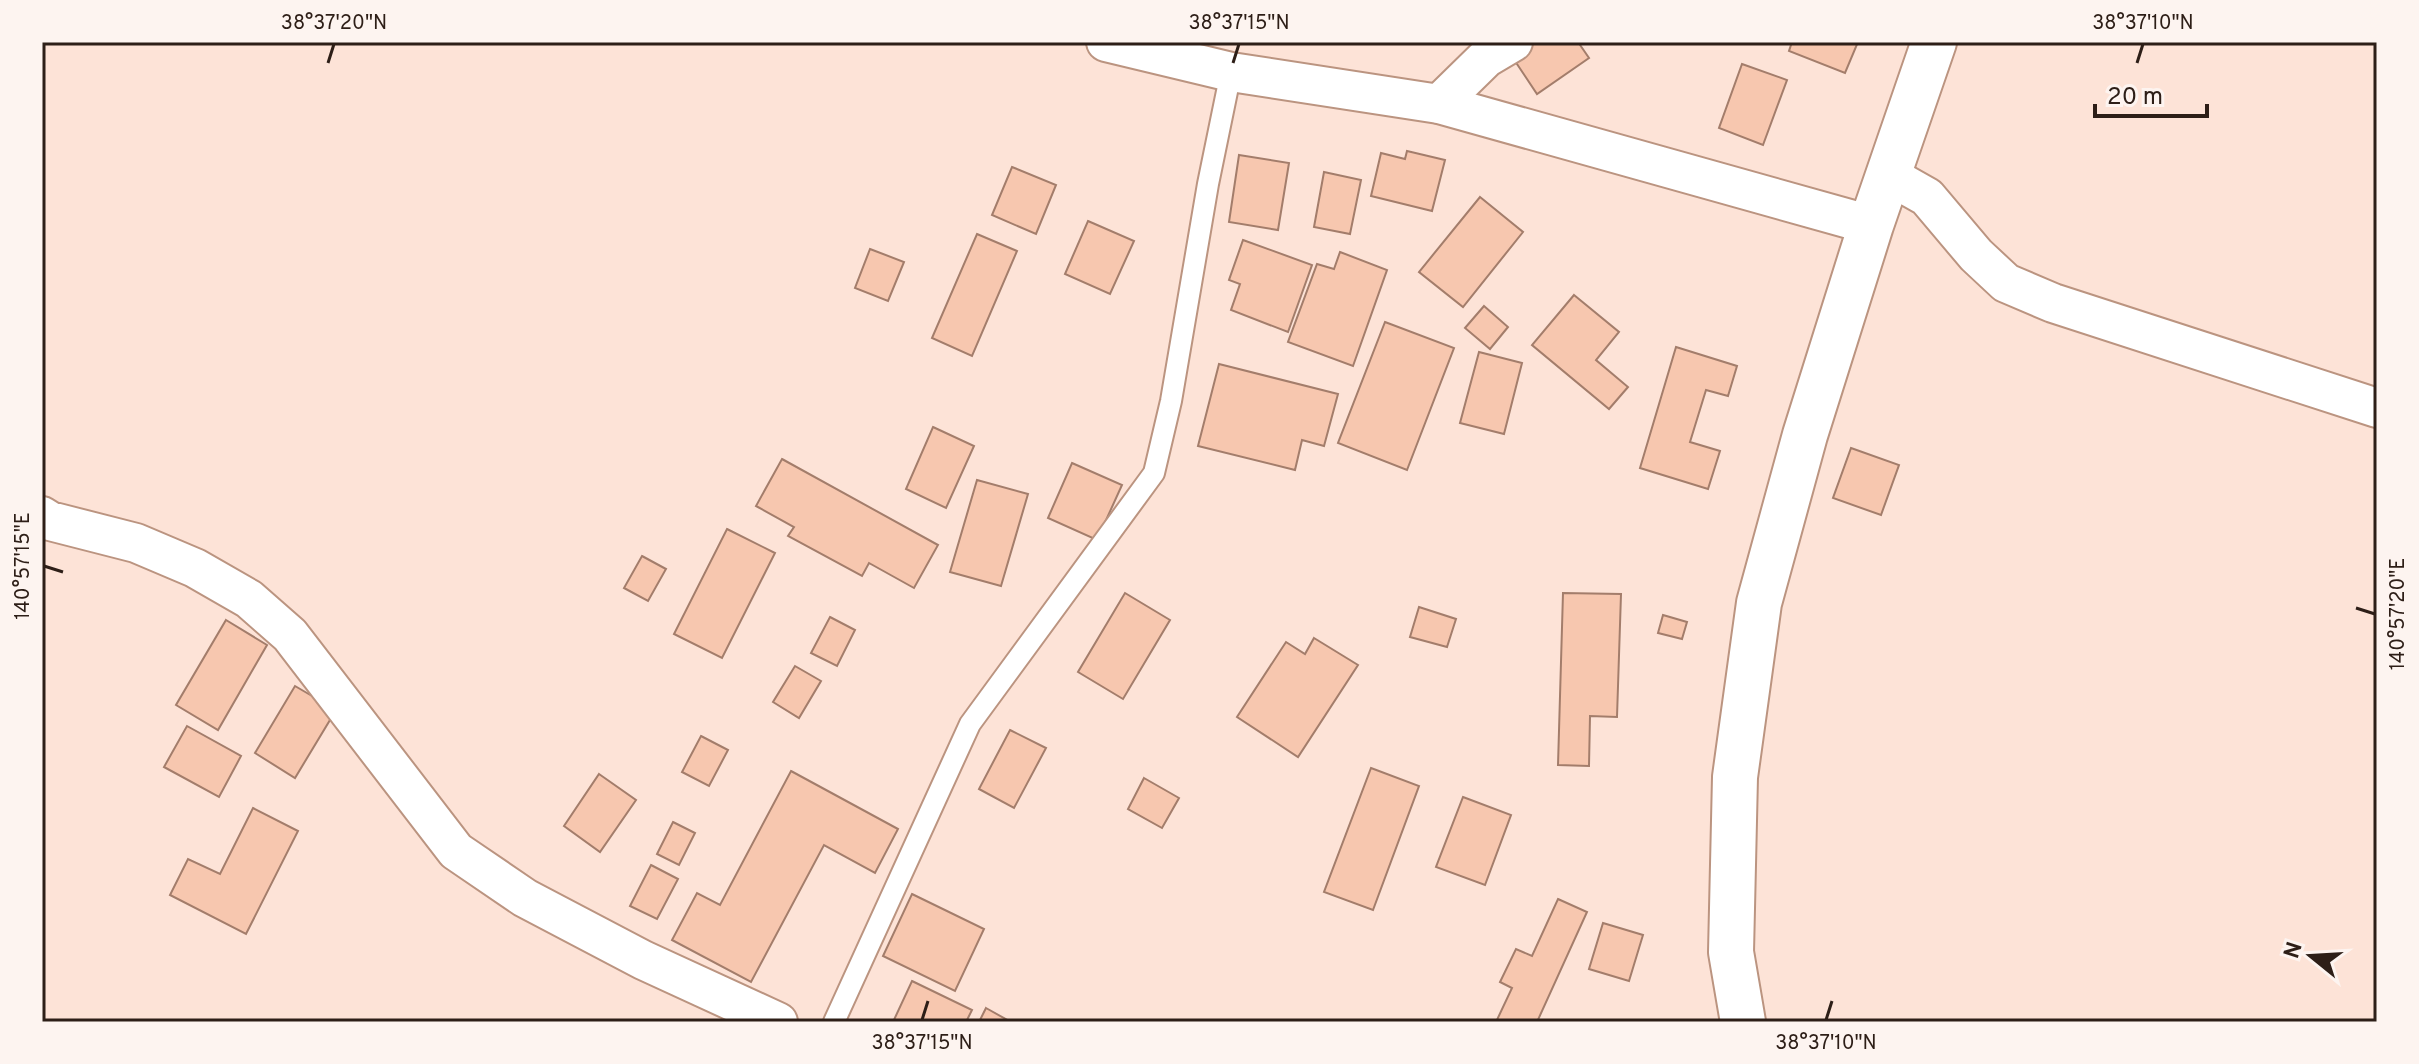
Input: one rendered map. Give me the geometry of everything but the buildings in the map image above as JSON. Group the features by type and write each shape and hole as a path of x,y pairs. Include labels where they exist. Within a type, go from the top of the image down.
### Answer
{"street":[{"path":"1106,42 1231,72 1439,104 1871,225"},
{"path":"1439,104 1486,58 1513,42"},
{"path":"1743,1022 1731,952 1735,777 1759,603 1805,435 1871,225 1934,42"},
{"path":"1888,175 1927,197 1976,255 2006,283 2053,303 2377,408"},
{"path":"42,516 50,521 136,543 195,568 249,599 290,635 456,851 538,905 643,960 778,1022"}],"lane":[{"path":"834,1022 970,724 1154,473 1171,401 1208,184 1231,72"}]}
